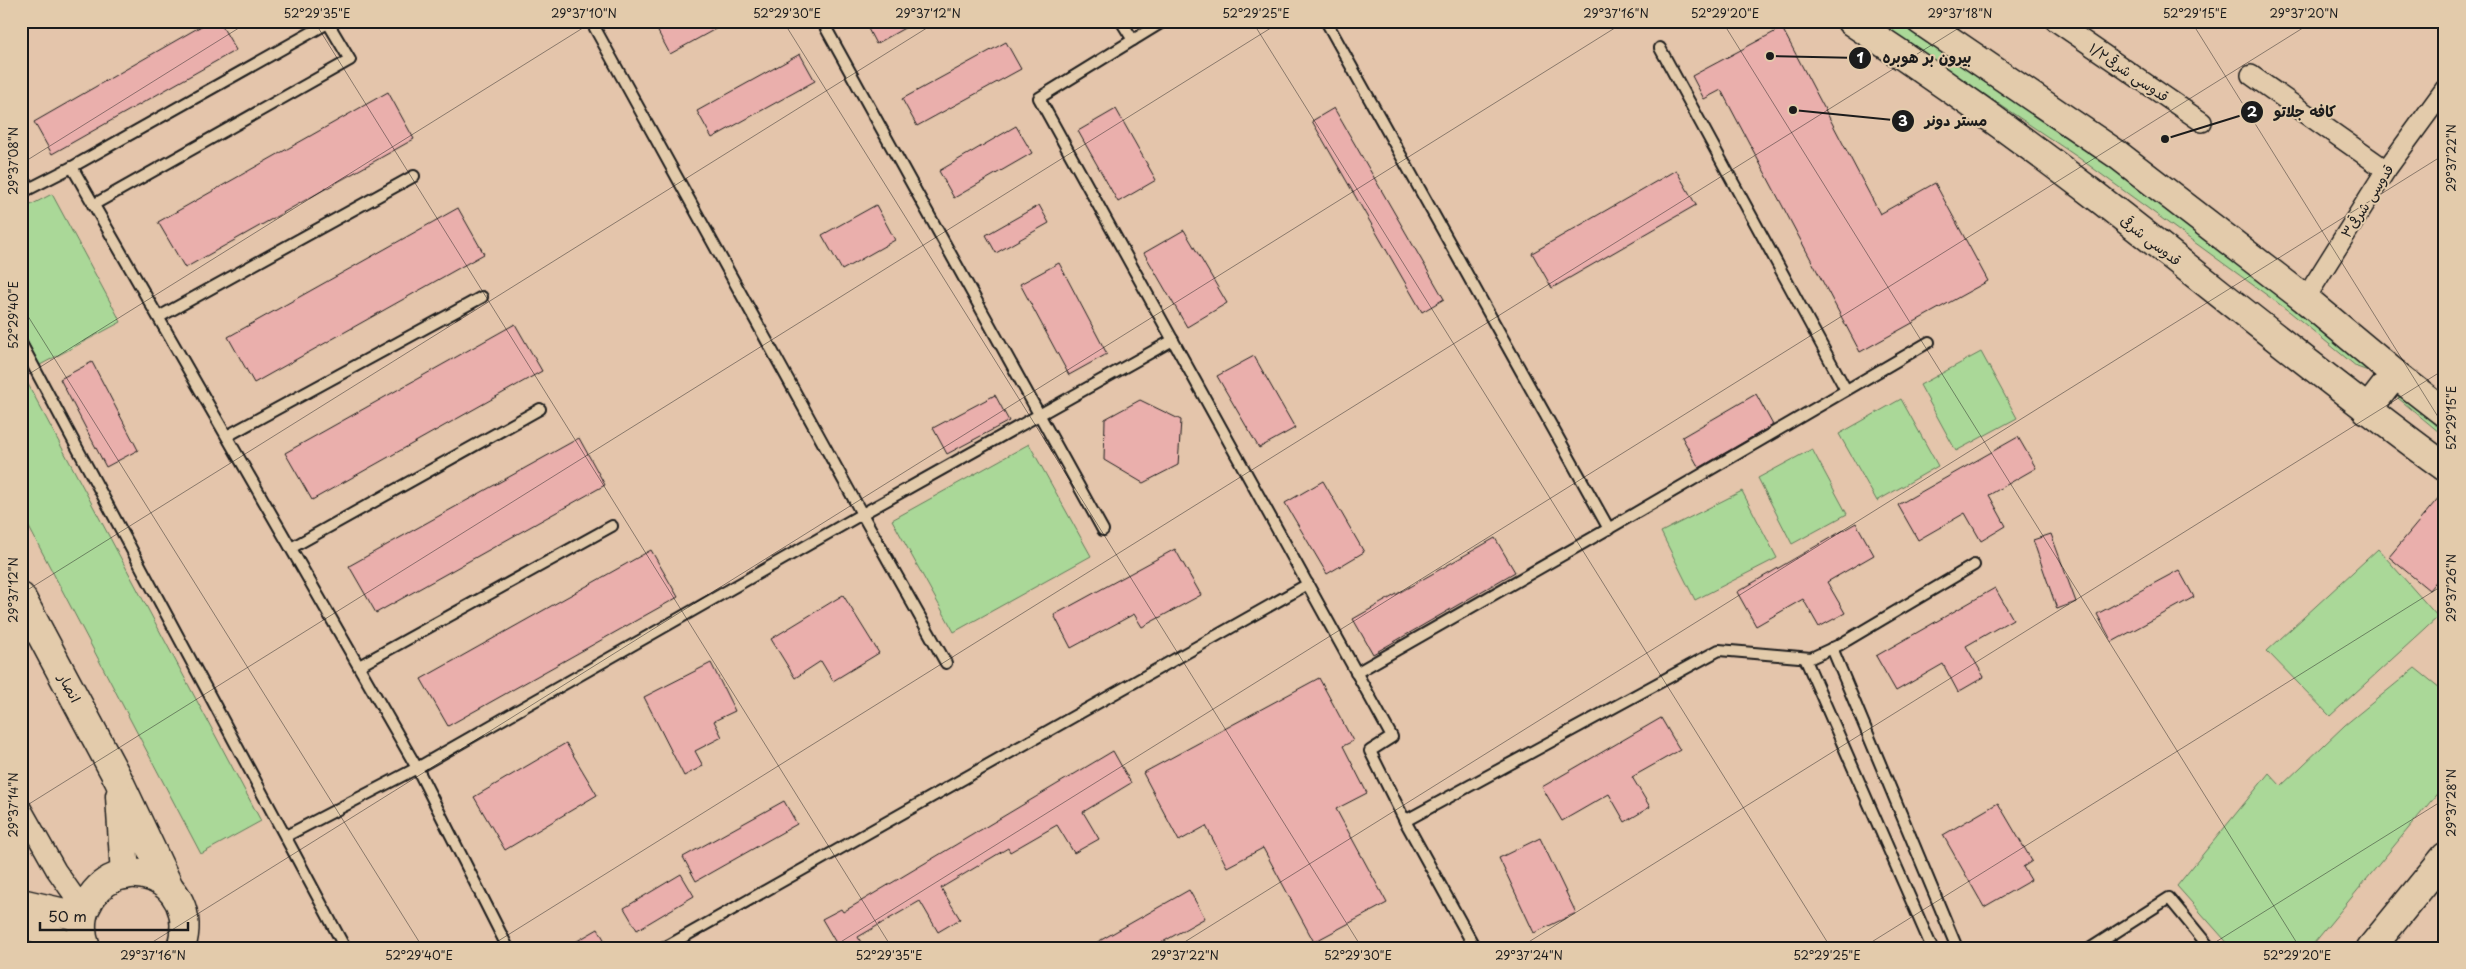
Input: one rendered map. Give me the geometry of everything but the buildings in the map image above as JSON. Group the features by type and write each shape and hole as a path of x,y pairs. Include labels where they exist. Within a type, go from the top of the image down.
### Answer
{"main road":[{"name":"قدوسی شرقی","path":"1851,21 1896,51 2090,192 2367,410 2445,467"},
{"path":"1921,21 2118,155 2305,299 2445,413"},
{"path":"2367,410 2395,374"},
{"name":"انصار","path":"21,597 118,779 169,886 179,899 185,914"},
{"name":"انصار","path":"118,779 125,874"},
{"path":"2371,948 2445,857"},
{"path":"86,948 82,932 83,913 89,900 100,887 114,878 125,874 141,874 156,878 169,886"},
{"path":"21,904 83,913"},
{"path":"181,948 186,932 185,914"},
{"path":"185,914 203,948"},
{"path":"21,921 72,948"}],"street":[{"name":"قدوسی شرقی۱/۲","path":"2056,21 2202,122"},
{"path":"2251,74 2386,170"},
{"name":"قدوسی شرقی۳","path":"2305,299 2386,170 2439,110 2445,89"},
{"path":"21,808 83,913"}],"lane":[{"path":"590,21 946,663"},
{"path":"822,21 1102,530"},
{"path":"1121,21 1133,40"},
{"path":"1164,21 1039,98 1392,737 1370,750 1405,821 1475,948"},
{"path":"1326,21 1609,529"},
{"path":"21,193 72,167 328,23 350,60 93,205"},
{"path":"1660,48 1846,390"},
{"path":"72,167 417,768 508,948"},
{"path":"159,316 414,176"},
{"path":"227,436 482,297"},
{"path":"286,836 417,768 862,514 1173,340"},
{"path":"1356,673 1609,529 1930,342"},
{"path":"21,343 346,948"},
{"path":"291,548 540,409"},
{"path":"359,666 612,526"},
{"path":"1405,821 1719,650 1811,658 1832,648 1974,565"},
{"path":"664,948 1308,584"},
{"path":"1832,648 1957,948"},
{"path":"1805,658 1932,948"},
{"path":"2091,948 2169,898 2210,948"}],"green space":[{"path":"1876,21 1895,21 2145,191 2356,351 2371,372 2357,367 2290,312 2079,158"},
{"path":"52,194 121,322 40,365 21,330 21,210"},
{"path":"1981,352 2017,418 1956,451 1920,385"},
{"path":"21,371 261,821 201,854 21,512"},
{"path":"2400,392 2445,424 2445,437 2398,398"},
{"path":"1901,399 1938,466 1877,501 1839,434"},
{"path":"1029,444 1091,556 954,632 892,520"},
{"path":"1812,449 1847,514 1792,544 1758,478"},
{"path":"1742,491 1777,558 1695,600 1661,532"},
{"path":"2378,549 2438,617 2330,716 2267,651"},
{"path":"2415,668 2445,692 2445,784 2310,948 2232,948 2177,886 2269,773 2281,786 2345,725"}],"place":[{"name":"بیرون بر هوبره","path":"1770,56"},
{"name":"مستر دونر","path":"1793,110"},
{"name":"کافه جلاتو","path":"2165,139"}]}
